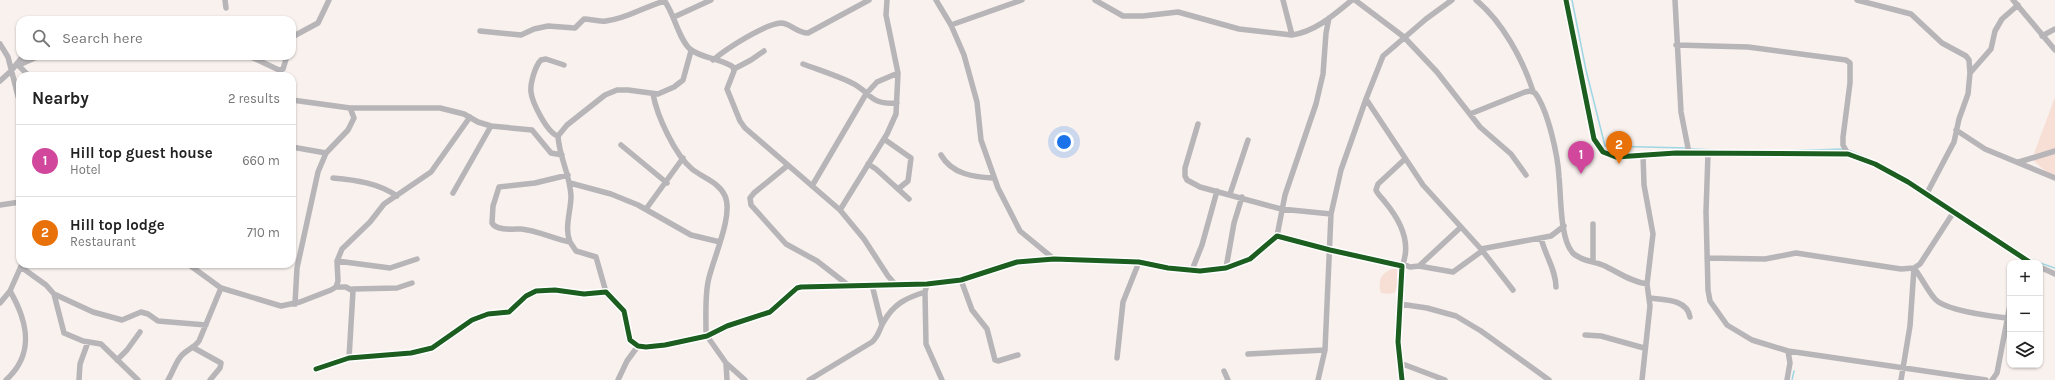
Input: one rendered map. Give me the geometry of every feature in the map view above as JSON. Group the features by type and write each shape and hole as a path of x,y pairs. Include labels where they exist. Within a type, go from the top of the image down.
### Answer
{"street":[{"path":"225,0 226,8"},
{"path":"296,35 318,22 329,0"},
{"path":"674,17 711,0"},
{"path":"713,60 740,41 777,24 785,24 800,32 808,33 869,0"},
{"path":"840,210 894,123 897,103 898,73 886,15 887,0"},
{"path":"936,0 960,42 977,102 981,140 994,178 1020,231 1054,259"},
{"path":"951,25 1022,0"},
{"path":"1095,0 1123,16 1143,16 1178,12 1239,29 1272,34 1292,35 1301,34 1329,18 1354,0 1404,37 1437,72 1480,128 1511,154 1526,175"},
{"path":"1283,0 1292,35"},
{"path":"1318,380 1325,350 1331,214 1341,170 1366,99 1383,56 1404,37 1452,0"},
{"path":"1476,0 1483,6 1499,26 1520,56 1533,91 1536,94 1550,129 1556,153 1564,226 1568,244 1572,252 1639,283 1647,284"},
{"path":"1566,0 1594,139 1603,152 1616,156 1689,153 1848,154 1875,164 1926,195 2024,260"},
{"path":"1675,0 1676,45 1681,112 1689,153"},
{"path":"1857,0 1911,14 1942,43 1966,56 1969,60 1970,73 1968,94 1956,130 1952,148 1926,195"},
{"path":"2013,0 2055,50"},
{"path":"480,31 521,35 534,29 548,26 572,29 584,20 609,21 627,16 664,1 674,17 684,41 691,51 728,64 734,69"},
{"path":"1970,73 1991,49 1995,31 2002,19 2018,5"},
{"path":"564,65 546,59 541,60 537,66 531,90 533,100 544,122 551,132 558,136 570,183 571,204 567,231 572,248 576,251 593,255 598,260 606,292 621,307 625,315 627,333 632,342 638,346 665,345 707,336 727,326 770,312 797,288 812,285 928,284 961,280 1018,262 1054,259 1139,262 1192,270 1226,268 1250,259 1277,236 1281,209 1316,104 1323,74 1326,33 1329,18"},
{"path":"2042,36 2055,29"},
{"path":"0,44 6,53 16,89"},
{"path":"1676,45 1748,47 1846,60 1850,63 1850,83 1843,145 1848,154"},
{"path":"764,50 751,60 734,69 727,89 740,121 745,128 787,166 840,210 864,239 888,276 895,284"},
{"path":"558,136 567,125 605,95 617,90 641,90 653,94 674,87 683,80 691,51"},
{"path":"18,65 21,60"},
{"path":"0,81 18,65 29,60"},
{"path":"258,60 279,70 283,69 286,60"},
{"path":"803,64 859,86 866,94 880,103 897,103"},
{"path":"18,65 25,72"},
{"path":"812,186 866,94 878,82 898,73"},
{"path":"1470,114 1525,92 1533,91"},
{"path":"653,94 661,123 684,158 693,170 713,182 725,195 727,213 708,282 706,324 707,336 726,363 744,380"},
{"path":"1366,99 1423,185 1482,250 1513,290"},
{"path":"296,101 350,108 430,107 455,111 492,126 532,130 551,153 562,155"},
{"path":"295,304 297,268 318,172 326,153 350,126 354,118 350,108"},
{"path":"336,287 338,281 338,255 347,242 367,225 384,204 431,172 470,117"},
{"path":"1198,124 1185,176 1187,180 1194,184 1281,209 1331,214"},
{"path":"453,193 492,126"},
{"path":"1956,130 1985,149 2055,178"},
{"path":"884,139 911,158 908,181 898,189"},
{"path":"1230,194 1248,140"},
{"path":"621,145 667,183"},
{"path":"296,148 326,153"},
{"path":"2018,162 2028,161 2055,151"},
{"path":"1708,153 1706,212 1710,301 1727,325 1752,340 1788,351 1986,380"},
{"path":"941,155 945,162 958,172 974,177 994,178"},
{"path":"1642,380 1644,348 1650,306 1647,284 1653,234 1644,185 1643,155"},
{"path":"646,209 667,183 684,158"},
{"path":"1402,380 1398,342 1403,265 1406,253 1402,230 1396,217 1378,194 1376,188 1405,159"},
{"path":"868,164 876,169 909,199"},
{"path":"787,166 754,193 750,198 751,205 786,244 817,261 848,285"},
{"path":"568,175 499,188 493,206 492,223 496,227 524,229 551,238 570,242"},
{"path":"333,178 381,187 396,196"},
{"path":"570,183 612,194 646,209 691,235 720,242"},
{"path":"1192,270 1202,246 1217,191"},
{"path":"1226,268 1234,223 1242,197"},
{"path":"0,205 16,203"},
{"path":"1707,258 1765,259 1796,253 1900,269 1914,268 1920,264 1953,213"},
{"path":"1593,224 1593,262"},
{"path":"1277,236 1330,250 1410,267 1419,266 1453,272 1482,250 1541,238 1554,234 1564,226"},
{"path":"1419,266 1461,227"},
{"path":"1541,238 1547,257 1555,273 1556,287"},
{"path":"337,261 390,268 417,259"},
{"path":"1117,358 1123,302 1139,262"},
{"path":"0,303 10,291 20,268"},
{"path":"24,268 46,285 54,294 93,312 122,320 141,312 148,314 158,321 206,325"},
{"path":"194,268 221,288 281,306 295,304 336,287 353,289 397,288 412,283"},
{"path":"1914,268 1934,298 1940,303 1972,313 2007,318 1997,374 1992,380"},
{"path":"1901,380 1910,326 1914,268"},
{"path":"2043,268 2055,274"},
{"path":"961,280 972,310 987,329 995,360 998,361 1018,355"},
{"path":"928,284 925,292 926,344 942,380"},
{"path":"872,285 882,325"},
{"path":"194,348 206,325 221,288"},
{"path":"349,358 353,289"},
{"path":"316,369 349,358 411,353 432,348 472,320 488,314 509,312 526,296 536,291 555,290 584,294 606,292"},
{"path":"6,380 20,365 26,347 24,328 18,306 10,291"},
{"path":"809,380 872,342 879,334 882,325 897,304 908,297 925,292"},
{"path":"54,294 64,333 88,342 101,344 138,380"},
{"path":"1649,298 1682,304 1688,308 1690,317"},
{"path":"1400,304 1427,308 1456,316 1481,331 1549,380"},
{"path":"117,360 127,350 140,332"},
{"path":"1585,335 1601,336 1644,348"},
{"path":"79,380 80,364 88,342"},
{"path":"618,380 627,361 638,346"},
{"path":"168,380 181,356 187,350 194,348 217,359 221,363 220,368 210,380"},
{"path":"1248,354 1325,350"},
{"path":"1787,380 1790,363 1788,351"},
{"path":"726,363 727,380"},
{"path":"1400,363 1445,380"},
{"path":"1224,371 1228,380"},
{"path":"129,380 130,373"}],"shaded area":[{"path":"2055,97 2055,176 2046,172 2032,159"},
{"path":"1397,268 1397,285 1395,292 1390,294 1381,293 1380,280 1382,276 1388,271"}],"waterway":[{"path":"1572,0 1586,70 1605,146 1687,148"},
{"path":"1691,149 1715,150"},
{"path":"1785,151 1843,149"},
{"path":"1848,150 1872,160"},
{"path":"1909,180 1926,191"},
{"path":"1930,193 1940,200"},
{"path":"2043,264 2055,268"},
{"path":"1792,380 1794,371"}],"cycle path":[{"path":"1566,0 1594,139 1603,152 1616,157 1676,153 1848,154 1875,164 1908,182 2026,260"},
{"path":"316,369 349,358 411,353 432,348 472,320 488,314 509,312 526,296 536,291 555,290 584,294 606,292 624,311 630,340 638,346 646,347 665,345 707,336 727,326 770,312 797,288 801,287 927,284 961,280 1017,262 1054,259 1139,262 1168,268 1200,271 1226,268 1250,259 1277,236 1330,250 1402,266 1398,342 1402,380"}],"place":[{"name":"Hill top lodge","path":"1619,164"},
{"name":"Hill top guest house","path":"1581,174"}]}
